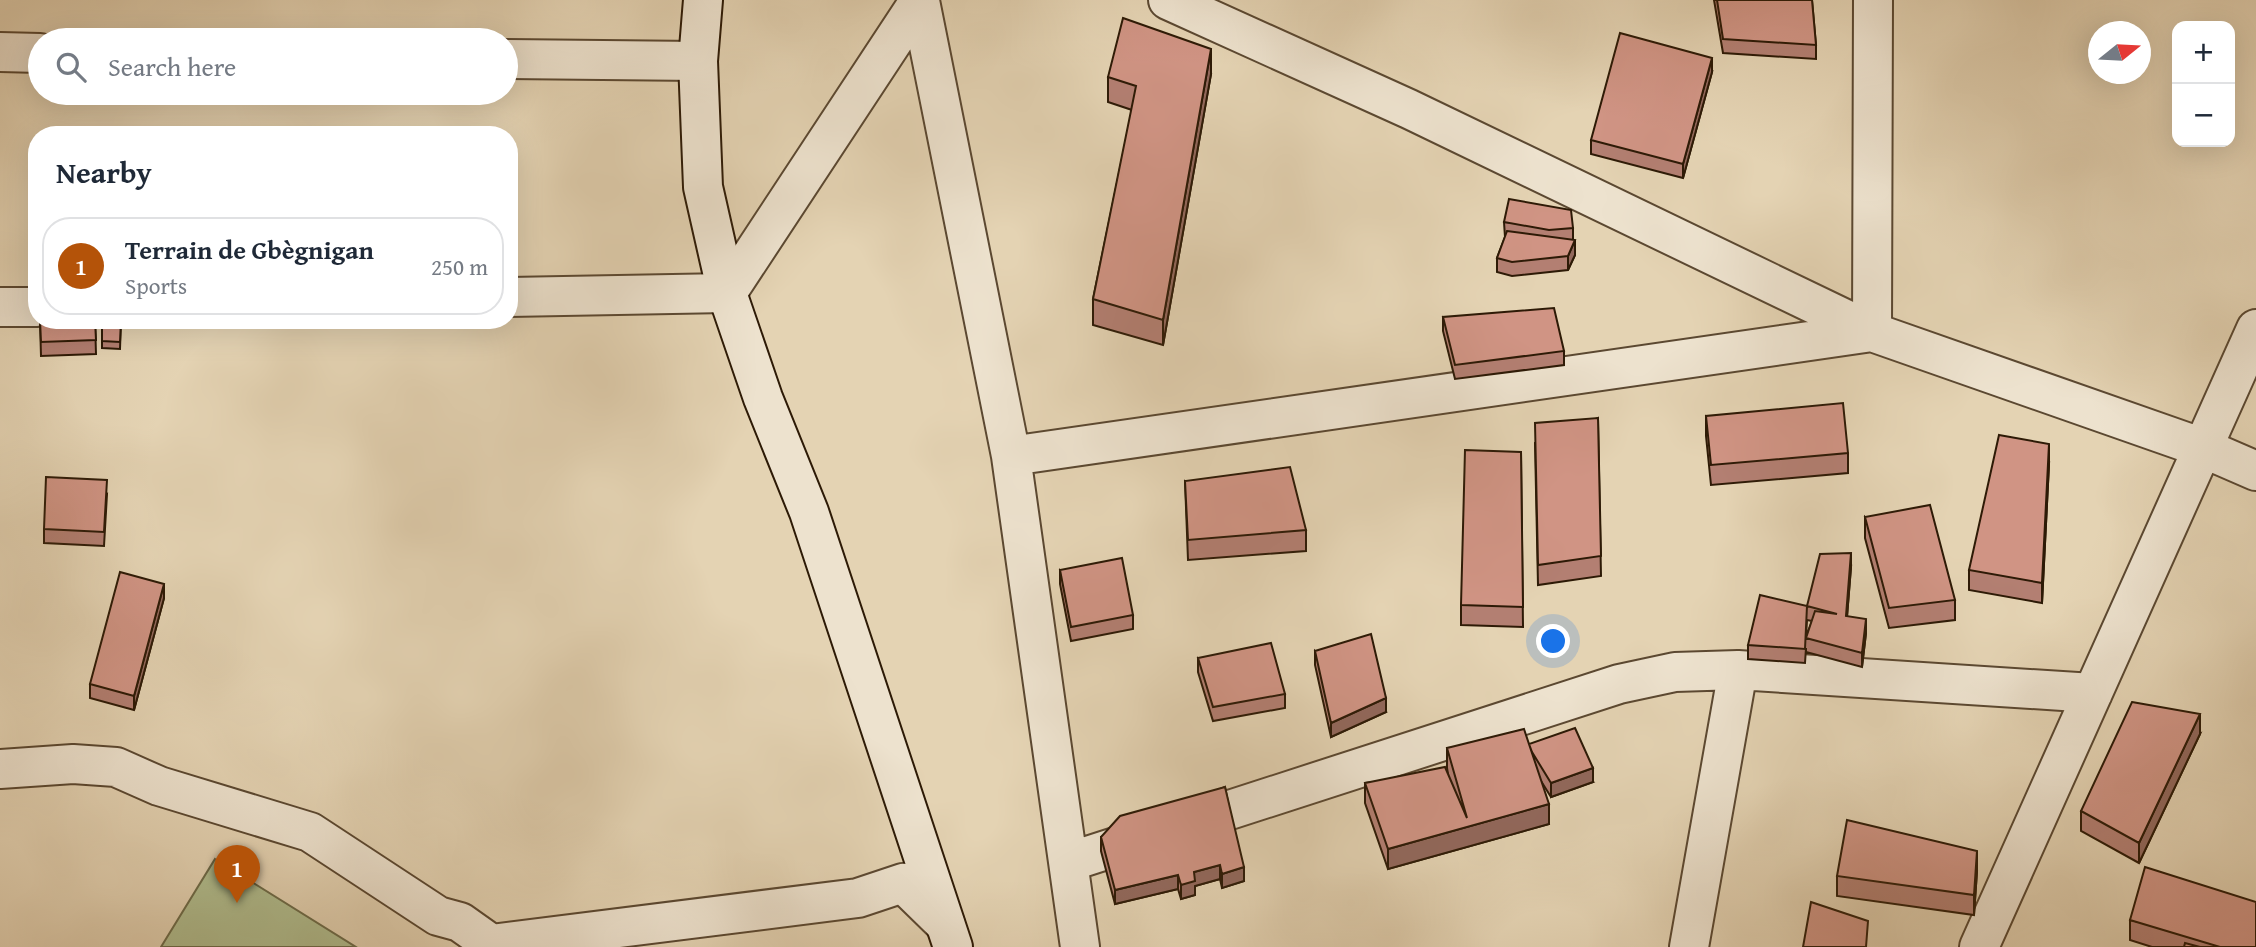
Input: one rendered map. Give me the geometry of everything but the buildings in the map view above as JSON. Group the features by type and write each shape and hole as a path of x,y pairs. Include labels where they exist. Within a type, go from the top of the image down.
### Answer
{"street":[{"path":"703,0 698,61 704,187 727,293 763,398 808,512 949,936"},
{"path":"727,293 920,0"},
{"path":"920,0 1011,456 1080,947"},
{"path":"1168,0 1409,109 1872,332 2203,447 2256,471"},
{"path":"1872,332 1873,0"},
{"path":"0,52 28,53"},
{"path":"518,59 698,61"},
{"path":"518,297 727,293"},
{"path":"0,307 28,307"},
{"path":"1979,947 2256,329"},
{"path":"1011,456 1872,332"},
{"path":"1069,862 1619,684 1675,672 1738,670 2093,693"},
{"path":"1689,947 1738,670"},
{"path":"0,769 73,764 116,767 159,786 310,832 438,916 460,922 491,944 858,898 903,883 949,936"}],"green space":[{"path":"215,859 356,947 161,947"}],"place":[{"name":"Terrain de Gbègnigan","path":"237,903"}]}
